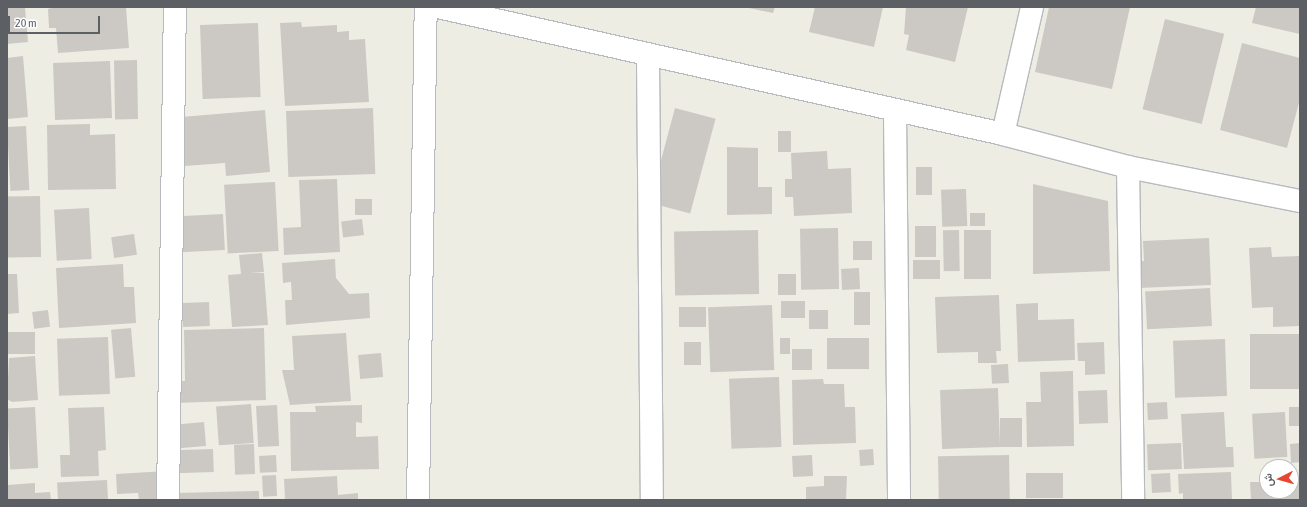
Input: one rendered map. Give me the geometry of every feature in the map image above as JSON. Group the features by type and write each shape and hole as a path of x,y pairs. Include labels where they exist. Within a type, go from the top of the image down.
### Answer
{"street":[{"path":"168,500 175,7"},
{"path":"418,500 426,7"},
{"path":"438,7 648,57 895,112 1004,134 1128,167 1300,201"},
{"path":"1004,134 1032,7"},
{"path":"648,57 652,500"},
{"path":"895,112 899,500"},
{"path":"1128,167 1133,500"}],"building":[{"path":"7,7 25,7 28,42 7,44"},
{"path":"55,7 126,7 129,48 58,53 56,28 49,28 48,9"},
{"path":"744,7 775,7 773,13"},
{"path":"815,7 883,7 874,47 809,32"},
{"path":"906,7 968,7 955,62 906,50 909,35 904,34"},
{"path":"1049,7 1130,7 1112,89 1035,72"},
{"path":"1256,7 1300,7 1300,34 1252,23"},
{"path":"1165,19 1224,34 1202,124 1143,109"},
{"path":"301,22 302,27 337,25 337,32 349,31 349,40 365,39 369,102 285,106 280,23"},
{"path":"258,23 261,97 203,99 200,25"},
{"path":"1242,43 1300,58 1300,99 1287,148 1220,130"},
{"path":"23,56 28,117 7,119 7,58"},
{"path":"114,60 137,60 138,119 115,119"},
{"path":"110,61 112,118 55,120 53,63"},
{"path":"373,108 375,174 288,177 286,111"},
{"path":"675,108 716,119 690,214 650,203"},
{"path":"265,110 270,172 226,176 225,163 185,166 181,117"},
{"path":"90,124 90,135 115,134 116,189 48,190 47,125"},
{"path":"26,126 29,190 10,191 7,127"},
{"path":"778,131 791,131 791,152 778,152"},
{"path":"727,147 758,148 758,187 772,187 772,214 727,215"},
{"path":"827,151 828,169 851,168 852,213 794,216 793,197 785,197 785,179 792,179 791,153"},
{"path":"916,167 932,167 932,195 916,195"},
{"path":"337,179 340,252 284,255 283,228 301,227 299,180"},
{"path":"275,182 279,251 228,254 224,185"},
{"path":"1033,184 1108,201 1110,271 1033,274"},
{"path":"966,189 967,226 942,227 941,190"},
{"path":"40,196 41,257 8,258 7,197"},
{"path":"355,199 372,199 372,215 355,215"},
{"path":"89,208 92,259 57,261 54,210"},
{"path":"970,213 985,213 985,226 970,226"},
{"path":"223,214 225,250 181,252 179,216"},
{"path":"362,219 364,235 343,237 341,222"},
{"path":"915,226 936,226 936,257 915,257"},
{"path":"838,228 839,289 801,290 800,229"},
{"path":"758,230 759,294 675,295 674,231"},
{"path":"943,230 959,230 960,271 944,271"},
{"path":"964,230 991,230 991,279 964,279"},
{"path":"134,234 137,255 114,258 111,237"},
{"path":"1209,238 1211,285 1138,288 1136,262 1144,261 1143,241"},
{"path":"853,241 872,241 872,260 853,260"},
{"path":"1271,247 1272,257 1300,256 1300,326 1273,327 1273,307 1252,308 1249,248"},
{"path":"262,253 264,272 251,273 264,273 268,325 232,327 228,275 241,274 239,255"},
{"path":"335,259 336,278 349,294 369,293 370,318 286,325 285,300 292,300 291,282 283,283 282,263"},
{"path":"913,260 940,260 940,279 913,279"},
{"path":"123,264 124,287 134,287 136,323 59,328 56,268"},
{"path":"859,268 860,289 842,290 841,269"},
{"path":"7,274 17,274 19,313 7,314"},
{"path":"778,274 796,274 796,295 778,295"},
{"path":"1210,288 1212,326 1147,329 1145,291"},
{"path":"854,292 870,292 870,325 854,325"},
{"path":"999,295 1001,351 996,351 997,363 978,363 978,352 937,353 935,297"},
{"path":"781,301 805,301 805,318 781,318"},
{"path":"209,302 210,326 183,327 182,303"},
{"path":"1038,303 1038,320 1074,319 1075,360 1018,362 1016,304"},
{"path":"772,305 774,370 710,372 708,307"},
{"path":"679,307 706,307 706,327 679,327"},
{"path":"48,310 50,327 34,329 32,312"},
{"path":"809,310 828,310 828,329 809,329"},
{"path":"131,328 135,377 115,379 111,330"},
{"path":"264,328 266,400 175,403 174,381 185,381 184,330"},
{"path":"7,332 35,332 35,354 7,354"},
{"path":"346,333 351,401 290,405 282,370 294,370 292,336"},
{"path":"1250,334 1300,334 1300,389 1250,389"},
{"path":"108,337 110,394 59,396 57,339"},
{"path":"780,338 790,338 790,354 780,354"},
{"path":"827,338 869,338 869,369 827,369"},
{"path":"1225,339 1227,396 1175,398 1173,341"},
{"path":"684,342 701,342 701,365 684,365"},
{"path":"1104,342 1105,374 1085,375 1085,361 1078,361 1077,343"},
{"path":"792,349 812,349 812,370 792,370"},
{"path":"381,353 383,377 360,379 358,355"},
{"path":"35,356 38,400 12,402 7,399 9,358"},
{"path":"1008,364 1009,383 992,384 991,365"},
{"path":"1073,371 1074,446 1027,447 1026,402 1041,402 1040,372"},
{"path":"779,377 781,447 731,449 729,379"},
{"path":"823,379 824,384 844,384 845,407 855,407 856,443 793,445 792,380"},
{"path":"998,388 1000,447 942,449 940,390"},
{"path":"1107,390 1108,423 1079,424 1078,391"},
{"path":"1167,402 1168,419 1148,420 1147,403"},
{"path":"251,404 254,443 219,445 216,406"},
{"path":"277,405 279,446 258,447 256,406"},
{"path":"362,405 362,423 356,422 356,437 378,436 379,469 291,471 290,412 316,412 315,406"},
{"path":"35,407 38,468 10,469 7,408"},
{"path":"104,407 106,450 98,451 99,476 61,477 60,455 70,455 68,408"},
{"path":"1289,407 1300,407 1300,426 1289,426"},
{"path":"1224,412 1226,447 1233,447 1234,467 1184,469 1181,414"},
{"path":"1285,412 1287,457 1254,459 1252,414"},
{"path":"1000,418 1022,418 1022,447 1000,447"},
{"path":"204,422 206,446 173,449 171,425"},
{"path":"1181,443 1182,469 1148,470 1147,444"},
{"path":"1300,443 1300,462 1299,459 1291,459 1290,444"},
{"path":"254,444 255,474 235,475 234,445"},
{"path":"213,449 214,472 175,473 174,450"},
{"path":"873,449 874,465 860,466 859,450"},
{"path":"276,455 277,472 260,473 259,456"},
{"path":"812,455 813,476 793,477 792,456"},
{"path":"1009,455 1010,500 939,500 938,456"},
{"path":"166,471 168,500 139,500 138,493 117,494 116,474"},
{"path":"1231,472 1232,500 1183,500 1183,493 1179,494 1178,474"},
{"path":"1026,473 1063,473 1063,498 1026,498"},
{"path":"1170,473 1171,492 1152,493 1151,474"},
{"path":"276,475 277,496 263,497 262,476"},
{"path":"337,476 338,495 358,493 358,500 285,500 284,479"},
{"path":"824,476 847,476 846,500 806,500 806,487 824,486"},
{"path":"107,480 108,500 58,500 57,483"},
{"path":"1299,480 1300,500 1251,500 1250,482 1259,482 1259,499 1299,499"},
{"path":"35,483 35,493 50,492 51,500 7,500 7,485"},
{"path":"259,491 259,500 176,500 176,493"}]}
